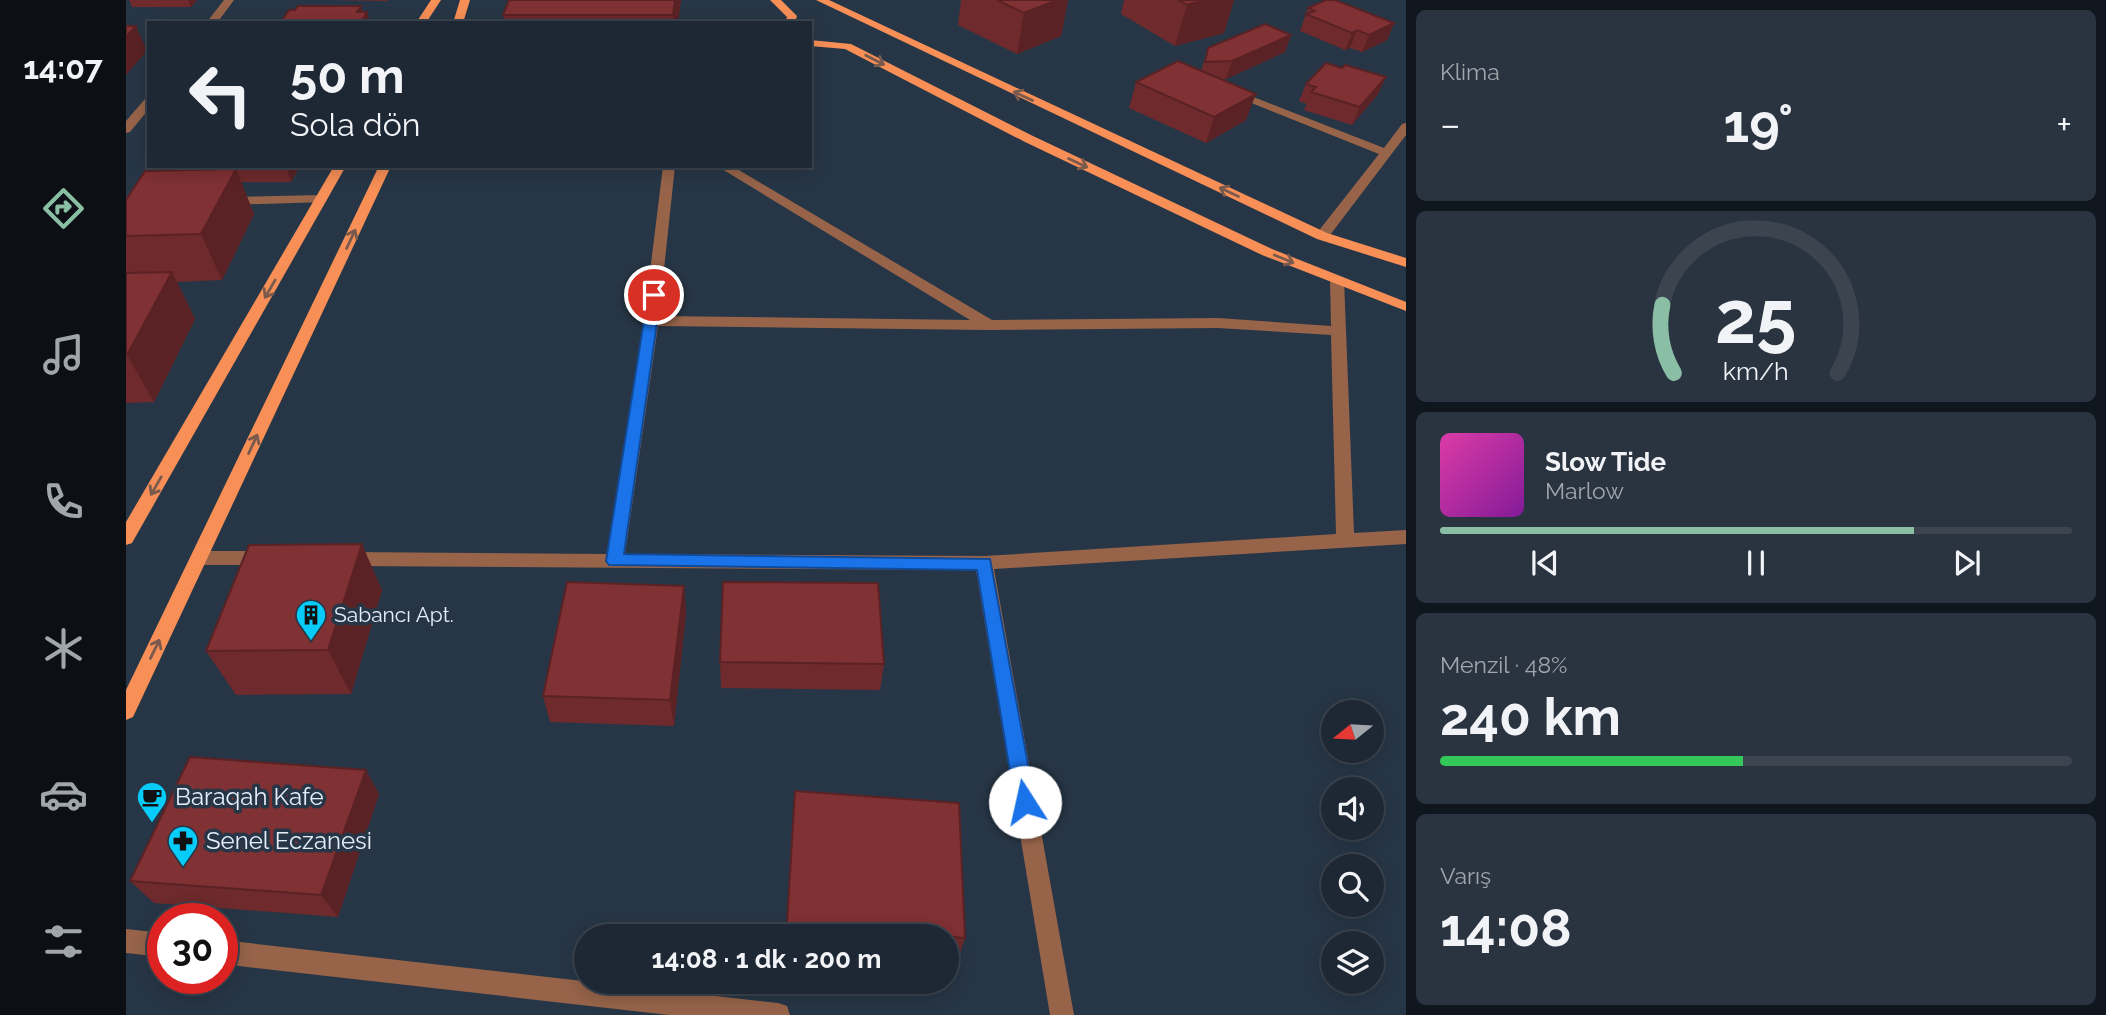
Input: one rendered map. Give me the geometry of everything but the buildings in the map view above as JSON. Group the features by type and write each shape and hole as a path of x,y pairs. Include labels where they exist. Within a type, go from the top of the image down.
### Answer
{"main road":[{"path":"422,21 436,0"},
{"path":"459,21 465,0"},
{"path":"775,0 792,16 791,21"},
{"path":"821,0 1322,236 1406,263"},
{"path":"812,43 847,46 1029,139 1267,252 1406,307"},
{"path":"126,538 339,168"},
{"path":"126,711 384,168"}],"street":[{"path":"213,21 229,0"},
{"path":"1226,89 1386,153"},
{"path":"126,129 147,103"},
{"path":"1322,236 1406,127"},
{"path":"615,561 651,321 669,168"},
{"path":"726,168 989,325"},
{"path":"210,202 321,199"},
{"path":"1337,280 1345,541"},
{"path":"651,321 989,325 1218,323 1337,331"},
{"path":"324,558 984,563 1406,537"},
{"path":"199,558 282,558"},
{"path":"984,563 1062,1015"},
{"path":"126,941 147,943"},
{"path":"238,954 778,1015"}],"place":[{"name":"Sabancı Apt.","path":"311,642"},
{"name":"Baraqah Kafe","path":"152,824"},
{"name":"Senel Eczanesi","path":"183,868"}],"route":[{"path":"654,295 615,561 984,563 1025,802"}]}
